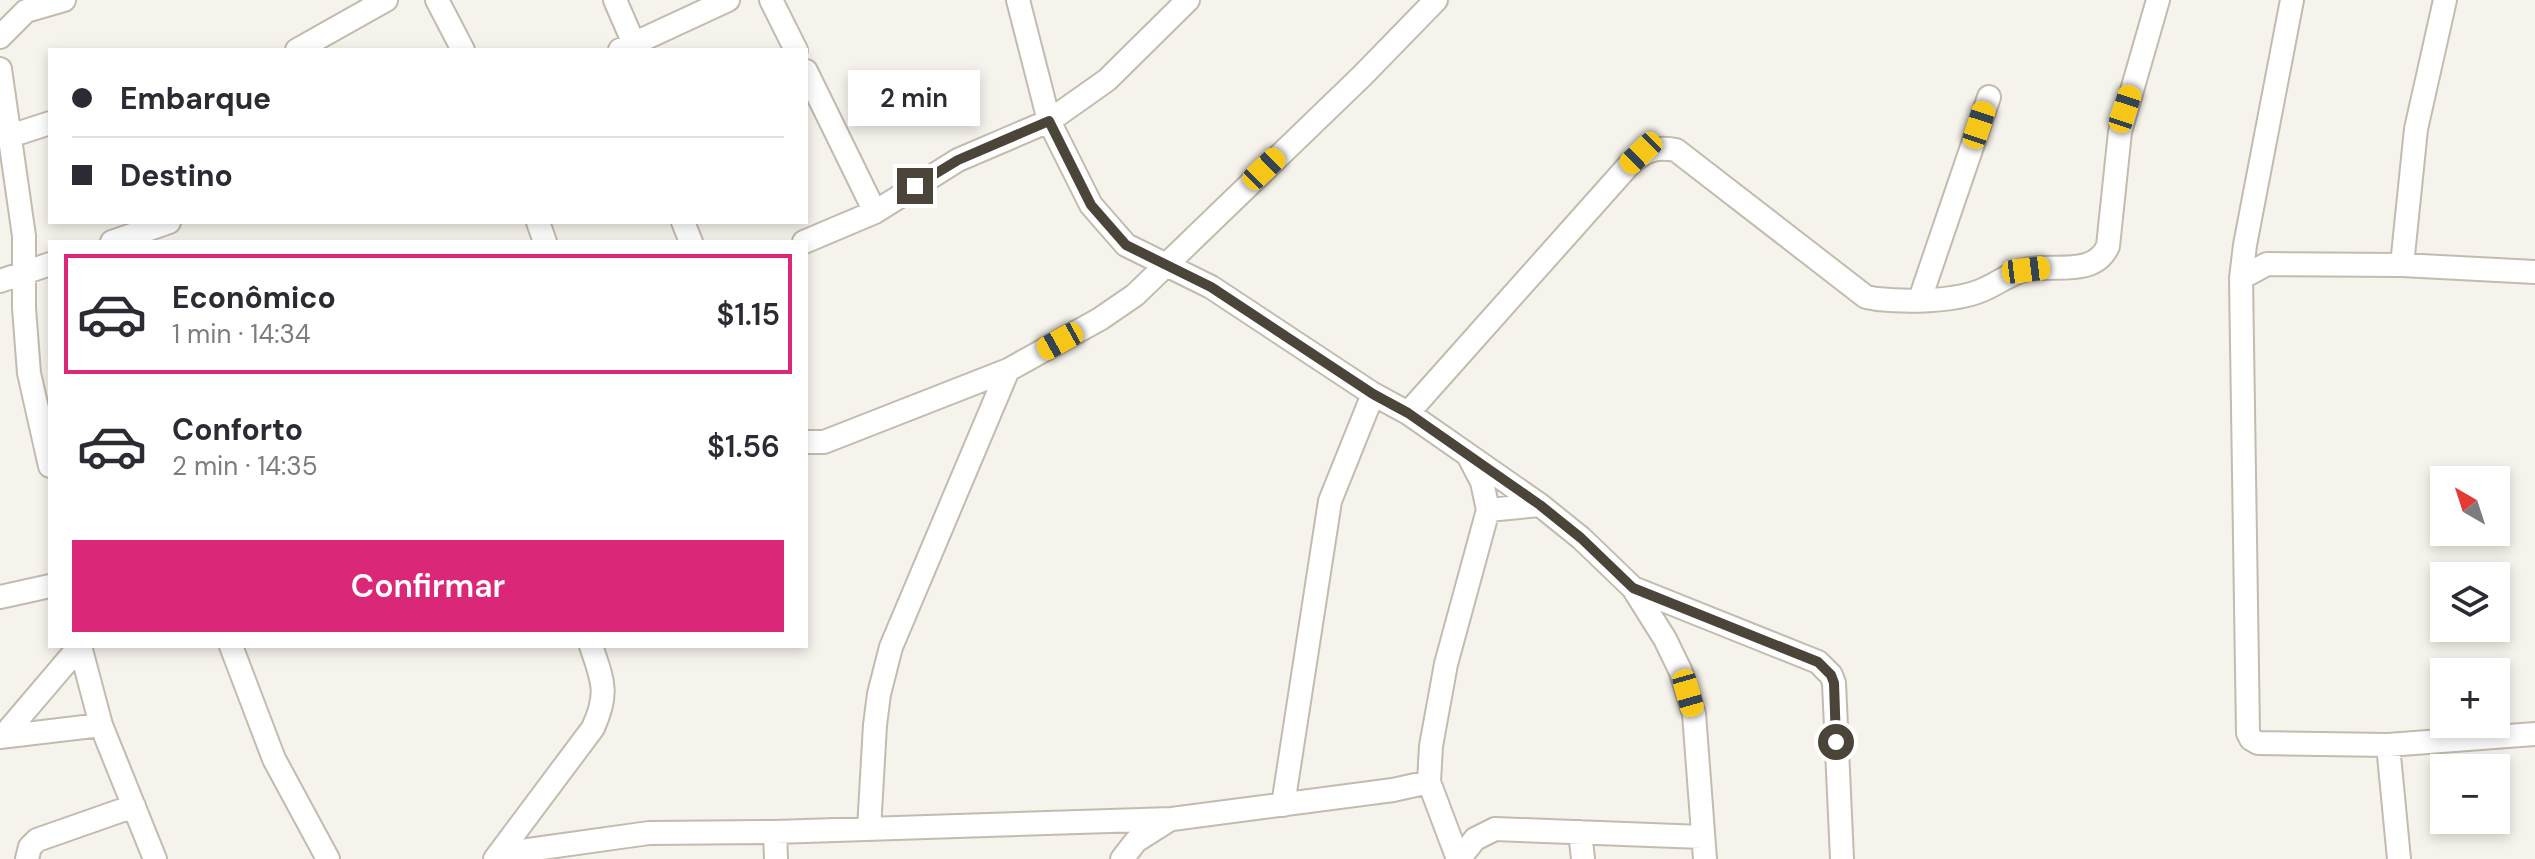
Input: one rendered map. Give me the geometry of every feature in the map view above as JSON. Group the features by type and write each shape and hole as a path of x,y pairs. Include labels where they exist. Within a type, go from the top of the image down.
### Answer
{"street":[{"path":"0,37 17,5 64,0"},
{"path":"301,48 386,0"},
{"path":"437,0 462,48"},
{"path":"615,0 627,47 728,0"},
{"path":"771,0 795,48"},
{"path":"1018,0 1049,121 1091,205 1109,229 1126,245 1211,287 1373,394 1408,413 1540,505 1581,538 1633,588 1665,639 1681,672 1694,714 1704,848 1580,832 1495,829 1475,839 1459,859"},
{"path":"808,442 824,442 1008,370 1100,319 1135,295 1362,76 1436,0"},
{"path":"1408,413 1629,165 1641,153 1654,148 1676,150 1866,297 1890,301 1951,298 1981,291 2006,276 2026,270 2088,265 2104,255 2108,246 2120,132 2158,0"},
{"path":"2292,0 2241,278 2248,733 2258,743 2388,745 2535,734"},
{"path":"2402,265 2416,129 2445,0"},
{"path":"808,240 875,212 958,160 1049,121 1107,80 1185,1"},
{"path":"0,69 24,236 24,308 29,373 48,453"},
{"path":"808,75 875,212"},
{"path":"1920,299 1989,97"},
{"path":"10,136 48,124"},
{"path":"118,240 163,224"},
{"path":"2245,245 2267,264"},
{"path":"2241,278 2267,264 2402,265 2535,272"},
{"path":"0,281 48,265"},
{"path":"869,829 875,725 891,647 1008,370"},
{"path":"1283,805 1330,501 1373,394"},
{"path":"1459,859 1429,782 1431,746 1446,664 1488,510 1482,482 1469,457"},
{"path":"1488,510 1540,505"},
{"path":"0,597 48,586"},
{"path":"1633,588 1818,662 1831,675 1834,683 1842,859"},
{"path":"3,736 78,648"},
{"path":"81,648 101,725 155,859"},
{"path":"232,648 274,759 326,858"},
{"path":"497,857 593,728 601,712 604,689 592,648"},
{"path":"3,736 101,725"},
{"path":"2388,745 2399,859"},
{"path":"497,857 649,833 1172,819 1393,790 1429,782"},
{"path":"27,859 30,847 37,840 134,806"},
{"path":"1122,859 1136,841 1172,819"},
{"path":"775,832 776,859"},
{"path":"1580,832 1583,859"}],"route":[{"path":"915,186 958,160 1049,121 1091,205 1126,245 1211,287 1373,394 1408,413 1540,505 1581,538 1633,588 1818,662 1831,675 1834,683 1836,742"}]}
